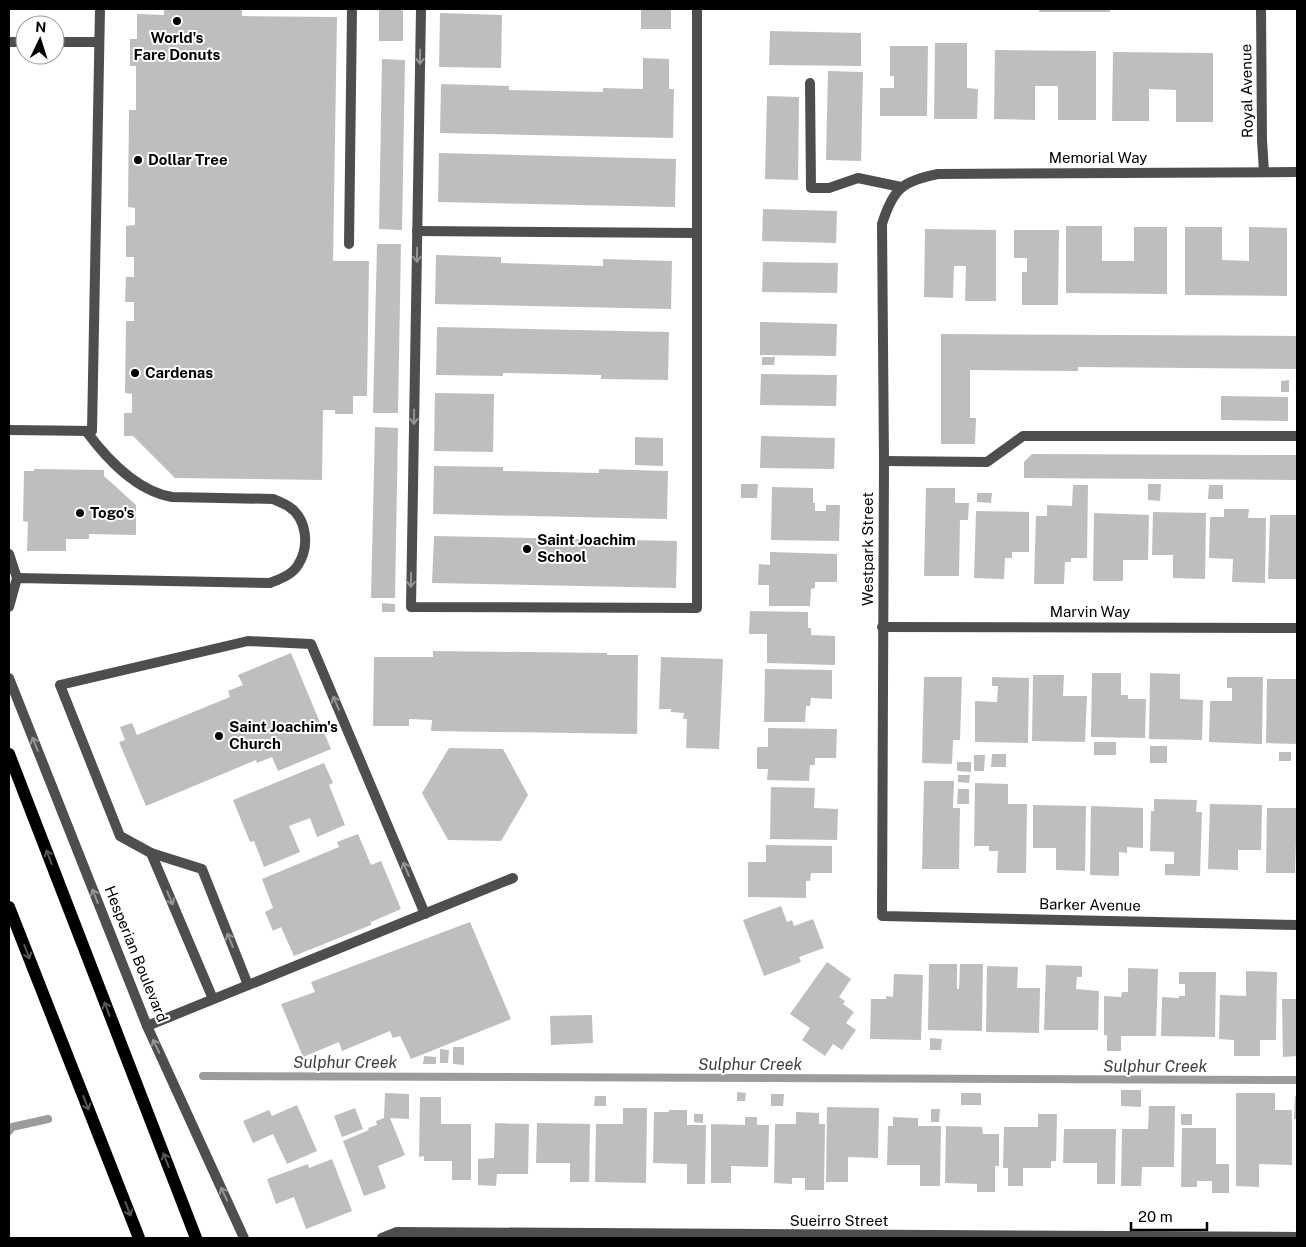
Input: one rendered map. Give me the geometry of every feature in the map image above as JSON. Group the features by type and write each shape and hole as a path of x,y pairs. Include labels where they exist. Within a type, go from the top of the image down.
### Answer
{"main road":[{"path":"9,754 196,1238"},
{"path":"9,907 139,1238"}],"street":[{"path":"9,430 92,430 100,9"},
{"path":"349,244 352,9"},
{"path":"421,9 411,607 697,608 697,9"},
{"name":"Royal Avenue","path":"1261,9 1264,172"},
{"path":"65,42 99,42"},
{"path":"810,83 810,188 829,188 858,178 901,187"},
{"name":"Memorial Way","path":"901,187 917,178 938,174 1297,172"},
{"name":"Westpark Street","path":"882,916 884,461 882,224 889,203 901,187"},
{"path":"417,231 697,234"},
{"path":"17,578 270,583 285,577 298,566 305,551 306,534 300,519 288,506 273,499 172,497 158,495 146,490 112,462 86,431"},
{"path":"884,461 987,462 1023,436 1297,436"},
{"path":"9,554 17,578 9,607"},
{"name":"Marvin Way","path":"882,627 1297,628"},
{"path":"248,985 202,869 151,853 120,836 60,685 248,641 311,644 425,914"},
{"name":"Hesperian Boulevard","path":"9,678 147,1026 244,1238"},
{"path":"151,853 212,999"},
{"path":"147,1026 513,878"},
{"name":"Barker Avenue","path":"882,916 1297,925"},
{"name":"Sueirro Street","path":"382,1238 397,1232 884,1237 1297,1237"}],"building":[{"path":"164,9 242,9 242,16 337,17 333,261 369,261 367,396 353,396 353,414 335,414 335,410 323,410 322,480 175,478 133,436 124,436 124,413 132,413 132,394 125,393 126,321 134,321 134,302 125,302 126,277 134,277 134,257 126,257 126,226 135,225 135,208 128,207 129,110 136,110 136,66 130,66 130,39 137,39 137,14 164,15"},
{"path":"379,9 403,9 403,41 379,41"},
{"path":"641,9 671,9 671,29 641,29"},
{"path":"1039,9 1110,9 1110,12 1039,12"},
{"path":"440,13 502,15 501,68 439,67"},
{"path":"770,31 861,33 861,66 769,65"},
{"path":"935,43 967,43 967,88 978,89 977,119 934,119"},
{"path":"890,46 928,46 927,116 880,116 880,88 894,88 894,76 890,76"},
{"path":"995,50 1096,51 1096,120 1058,120 1058,86 1035,86 1035,120 994,119"},
{"path":"1113,52 1213,53 1213,122 1176,122 1176,90 1149,89 1149,121 1112,121"},
{"path":"643,58 669,59 669,89 674,89 673,138 440,133 441,84 509,86 509,90 603,92 603,88 643,89"},
{"path":"382,59 405,60 402,230 379,229"},
{"path":"828,71 863,72 861,161 826,160"},
{"path":"767,96 799,97 798,180 765,179"},
{"path":"439,153 676,159 675,207 438,202"},
{"path":"763,209 837,211 836,243 762,241"},
{"path":"1066,226 1102,226 1102,261 1134,261 1134,227 1167,227 1167,294 1066,293"},
{"path":"1185,227 1222,227 1222,260 1249,261 1249,227 1287,228 1287,296 1185,295"},
{"path":"925,229 996,230 996,301 965,301 966,266 954,266 953,298 924,297"},
{"path":"1014,230 1059,230 1058,305 1022,305 1022,272 1027,272 1027,258 1014,258"},
{"path":"377,244 401,244 398,413 373,413"},
{"path":"436,255 501,257 501,263 603,266 603,259 672,261 671,309 435,304"},
{"path":"763,262 838,263 837,293 762,292"},
{"path":"760,322 837,324 836,356 760,355"},
{"path":"437,327 669,332 668,380 601,379 601,375 503,373 503,376 436,375"},
{"path":"941,334 1297,336 1297,369 1078,367 1078,371 970,370 970,418 976,418 975,444 941,444"},
{"path":"762,357 775,357 774,365 762,365"},
{"path":"761,374 837,375 836,406 760,405"},
{"path":"1289,380 1289,392 1281,392 1281,381"},
{"path":"435,393 494,394 493,452 434,451"},
{"path":"1221,396 1288,397 1288,421 1221,420"},
{"path":"375,427 398,428 395,598 371,598"},
{"path":"761,436 835,438 834,469 760,468"},
{"path":"635,437 663,438 663,466 635,465"},
{"path":"1032,454 1297,455 1297,480 1024,478 1024,462"},
{"path":"434,466 503,467 503,471 599,473 599,469 668,471 667,519 433,514"},
{"name":"Togo's","path":"34,469 104,470 104,476 136,505 136,535 89,534 89,539 66,539 66,551 27,551 28,522 23,521 24,471 34,471"},
{"path":"741,484 758,484 757,498 741,498"},
{"path":"1148,484 1161,484 1160,501 1148,500"},
{"path":"1073,485 1088,485 1087,558 1071,558 1071,562 1065,562 1064,584 1034,584 1036,516 1047,516 1047,505 1072,506"},
{"path":"1209,485 1223,485 1223,499 1208,499"},
{"path":"772,487 813,488 815,511 826,511 826,505 840,505 839,541 771,540"},
{"path":"926,488 955,488 955,503 969,503 968,520 960,520 959,576 924,576"},
{"path":"977,493 992,493 991,503 977,502"},
{"path":"1224,509 1249,509 1248,518 1266,518 1265,583 1232,582 1233,559 1209,558 1210,517 1224,517"},
{"path":"976,511 1029,512 1029,552 1012,552 1012,558 1005,558 1004,579 974,578"},
{"path":"1153,512 1206,513 1205,579 1173,578 1173,555 1152,555"},
{"path":"1094,513 1149,515 1148,560 1123,560 1123,581 1093,581"},
{"path":"1270,515 1297,515 1297,579 1268,579"},
{"path":"434,536 677,541 676,588 432,583"},
{"path":"770,552 837,554 837,582 815,582 815,588 811,589 810,606 769,606 769,585 758,585 759,564 770,565"},
{"path":"382,603 395,604 395,612 382,612"},
{"path":"750,611 808,612 808,628 811,628 811,635 835,636 835,665 767,663 767,634 749,634"},
{"path":"433,651 638,655 637,734 431,731 432,720 409,719 409,726 373,726 374,657 433,657"},
{"path":"291,653 331,749 278,771 272,757 257,763 256,760 146,806 119,742 125,740 120,727 132,723 137,735 230,697 228,691 243,685 238,675"},
{"path":"661,657 723,659 719,749 686,748 687,719 683,719 684,713 671,712 671,709 659,709"},
{"path":"765,669 832,670 832,699 811,698 810,706 806,706 805,722 764,722"},
{"path":"1092,673 1121,673 1121,695 1128,695 1128,699 1146,699 1145,738 1091,737"},
{"path":"1150,673 1180,674 1180,699 1203,700 1202,740 1149,739"},
{"path":"1033,675 1064,675 1063,696 1087,696 1085,742 1032,741"},
{"path":"924,677 962,677 960,740 953,740 952,764 922,763"},
{"path":"992,677 1029,678 1028,743 975,742 975,701 997,702 998,686 992,686"},
{"path":"1227,677 1263,677 1262,744 1209,742 1210,701 1232,701 1232,688 1227,688"},
{"path":"1267,679 1297,679 1297,744 1266,743"},
{"path":"768,728 837,729 836,758 815,758 815,765 810,765 809,781 767,780 768,769 757,769 757,747 768,747"},
{"path":"1094,742 1116,742 1116,755 1094,755"},
{"path":"1150,746 1167,746 1167,763 1150,763"},
{"path":"449,748 503,749 528,795 501,841 448,840 422,793"},
{"path":"1279,752 1291,752 1291,761 1279,761"},
{"path":"992,754 1006,754 1006,767 991,767"},
{"path":"974,755 985,755 984,771 974,771"},
{"path":"957,762 971,762 971,772 957,771"},
{"path":"324,763 333,783 329,785 345,825 317,837 310,818 289,826 300,852 264,867 254,841 250,842 233,800"},
{"path":"958,775 970,775 969,783 958,782"},
{"path":"924,781 954,781 953,808 960,808 959,869 922,869"},
{"path":"975,783 1008,784 1008,804 1027,804 1026,873 997,873 998,851 989,851 989,846 974,846"},
{"path":"771,787 815,788 814,808 838,809 837,840 770,839"},
{"path":"958,789 969,789 969,804 957,804"},
{"path":"1154,799 1197,800 1196,812 1202,812 1200,876 1165,875 1165,864 1174,864 1174,852 1150,851 1151,811 1154,811"},
{"path":"1210,804 1262,805 1261,850 1238,850 1238,870 1208,869"},
{"path":"1033,805 1086,806 1085,871 1056,870 1056,848 1033,848"},
{"path":"1091,806 1143,808 1143,848 1127,847 1127,853 1119,852 1119,876 1090,875"},
{"path":"1267,808 1297,808 1295,873 1266,873"},
{"path":"358,834 371,865 381,861 401,909 371,922 371,925 294,956 281,927 273,931 265,912 273,908 262,879 339,847 337,842"},
{"path":"766,845 832,846 832,873 811,873 810,881 806,881 806,898 748,897 748,862 766,862"},
{"path":"781,906 787,922 792,920 794,926 813,919 824,948 799,957 801,962 764,976 743,920"},
{"path":"470,922 511,1019 411,1059 400,1036 393,1038 390,1031 342,1051 339,1042 303,1057 281,1004 315,992 311,982"},
{"path":"827,962 851,979 839,997 845,1001 843,1004 854,1012 846,1023 856,1030 842,1050 833,1044 825,1056 802,1040 810,1028 790,1014"},
{"path":"929,964 957,964 957,989 959,989 960,964 983,964 982,1031 928,1030"},
{"path":"1046,965 1082,966 1082,977 1077,977 1076,989 1099,991 1098,1030 1044,1030"},
{"path":"987,966 1018,967 1017,988 1040,988 1039,1033 986,1032"},
{"path":"1128,968 1158,969 1156,1036 1121,1036 1121,1051 1107,1051 1107,1035 1104,1035 1104,996 1121,997 1122,992 1128,992"},
{"path":"1246,971 1277,972 1276,1040 1260,1040 1260,1056 1234,1056 1234,1040 1219,1039 1220,995 1246,996"},
{"path":"1179,972 1216,972 1215,1037 1161,1036 1162,997 1179,998 1179,996 1185,996 1185,984 1179,984"},
{"path":"894,974 923,975 921,1040 870,1039 871,999 886,999 886,996 893,997"},
{"path":"1282,999 1297,999 1297,1056 1283,1057"},
{"path":"592,1015 593,1043 551,1045 550,1016"},
{"path":"930,1038 942,1039 941,1050 930,1050"},
{"path":"453,1047 464,1047 464,1065 453,1064"},
{"path":"440,1049 449,1050 448,1063 440,1063"},
{"path":"424,1056 436,1057 436,1064 423,1064"},
{"path":"1121,1090 1141,1090 1141,1107 1121,1106"},
{"path":"737,1092 746,1093 745,1101 737,1101"},
{"path":"385,1093 409,1094 409,1119 390,1118 405,1155 378,1166 386,1188 364,1196 343,1141 369,1130 368,1128 377,1125 376,1121 384,1118"},
{"path":"961,1093 981,1093 981,1105 961,1105"},
{"path":"1236,1093 1275,1093 1275,1110 1292,1110 1292,1165 1259,1164 1259,1187 1236,1186"},
{"path":"771,1094 784,1094 783,1106 771,1106"},
{"path":"595,1096 606,1096 606,1106 594,1106"},
{"path":"1295,1096 1297,1096 1297,1119 1294,1119"},
{"path":"420,1097 441,1097 441,1124 471,1124 471,1180 452,1180 452,1161 424,1161 424,1156 419,1157"},
{"path":"297,1105 317,1151 287,1164 273,1134 253,1143 243,1121 269,1110 272,1116"},
{"path":"1149,1106 1175,1106 1174,1167 1142,1167 1141,1186 1121,1186 1122,1129 1148,1129"},
{"path":"827,1107 879,1108 878,1158 848,1157 848,1182 826,1182"},
{"path":"355,1108 363,1129 342,1137 334,1116"},
{"path":"623,1108 647,1108 646,1183 595,1182 596,1124 623,1124"},
{"path":"931,1109 940,1109 939,1122 931,1122"},
{"path":"669,1110 687,1110 687,1125 706,1125 705,1184 687,1184 687,1164 653,1163 654,1112 669,1112"},
{"path":"796,1112 819,1113 819,1124 825,1124 824,1190 805,1190 805,1178 792,1178 792,1184 774,1183 775,1124 796,1124"},
{"path":"694,1114 703,1114 703,1123 694,1122"},
{"path":"1038,1114 1057,1114 1056,1161 1051,1161 1051,1168 1023,1168 1023,1186 1008,1186 1008,1168 1003,1168 1004,1127 1038,1127"},
{"path":"1181,1114 1192,1114 1192,1125 1181,1125"},
{"path":"745,1117 757,1117 757,1125 769,1125 768,1167 731,1166 731,1183 711,1183 711,1124 745,1125"},
{"path":"893,1117 918,1118 918,1126 941,1126 940,1186 920,1186 920,1165 887,1165 888,1126 893,1126"},
{"path":"495,1123 529,1124 528,1174 497,1174 496,1186 478,1185 478,1159 494,1158"},
{"path":"537,1123 590,1124 589,1182 570,1182 570,1163 536,1163"},
{"path":"946,1126 982,1127 983,1134 999,1134 999,1166 995,1166 995,1192 977,1192 977,1184 945,1183"},
{"path":"1182,1128 1216,1128 1216,1164 1229,1164 1229,1193 1212,1193 1212,1181 1197,1181 1197,1187 1181,1187"},
{"path":"1064,1129 1116,1129 1115,1184 1097,1184 1097,1163 1063,1163"},
{"path":"332,1159 352,1211 306,1229 294,1197 276,1204 267,1179 308,1164 309,1168"}],"waterway":[{"name":"Sulphur Creek","path":"203,1076 1297,1080"},
{"name":"Sulphur Creek","path":"9,1131 12,1127 48,1119"}],"place":[{"name":"World's Fare Donuts","path":"177,21"},
{"name":"Dollar Tree","path":"138,160"},
{"name":"Cardenas","path":"135,373"},
{"name":"Togo's","path":"80,513"},
{"name":"Saint Joachim School","path":"527,549"},
{"name":"Saint Joachim's Church","path":"219,736"}]}
